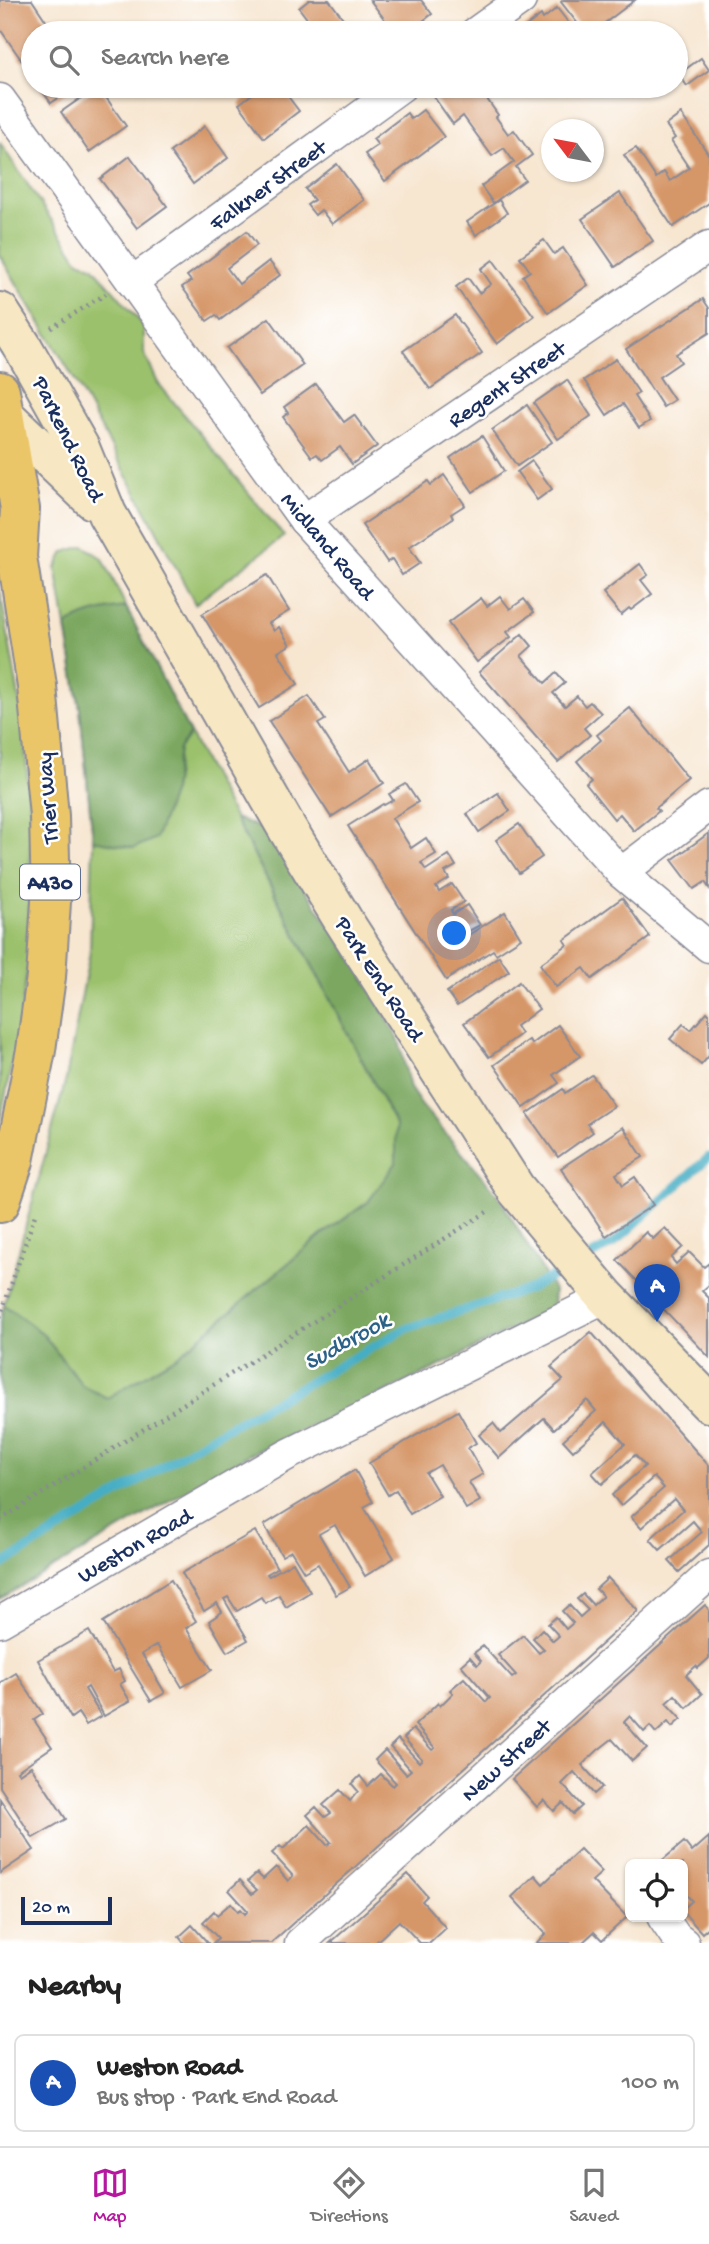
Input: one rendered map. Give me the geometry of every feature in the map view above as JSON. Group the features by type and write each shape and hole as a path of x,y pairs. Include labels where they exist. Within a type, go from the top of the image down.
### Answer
{"main road":[{"name":"Parkend Road","path":"0,312 80,448 107,514"},
{"name":"Parkend Road","path":"1,405 107,514"},
{"name":"Trier Way","path":"0,1203 13,1161 36,1051 46,977 51,902 49,816 37,686 17,557 20,509 1,405"},
{"name":"Park End Road","path":"107,514 288,830 518,1193 606,1297 709,1403"},
{"name":"Trier Way","path":"0,515 17,557"}],"street":[{"path":"492,21 521,0"},
{"name":"Falkner Street","path":"132,282 385,98"},
{"name":"Midland Road","path":"0,99 303,520 621,873 709,947"},
{"name":"Regent Street","path":"303,520 709,246"},
{"path":"621,873 709,806"},
{"name":"Weston Road","path":"0,1622 286,1455 606,1297"},
{"name":"New Street","path":"300,1943 709,1575"},
{"path":"666,1922 676,1937 684,1943"}],"path":[{"path":"51,328 110,291 132,282"},
{"path":"0,1520 518,1193"}],"green space":[{"path":"0,143 79,261 93,266 144,326 144,353 158,383 284,536 195,604 73,377 0,256"},
{"path":"84,546 103,559 160,677 396,1125 396,1163 368,1202 323,1234 179,1355 107,1399 82,1385 42,1333 4,1305 66,1079 90,952 93,840 80,709 56,568 64,552"},
{"path":"0,590 23,720 31,822 28,966 0,1122"},
{"path":"126,607 190,734 179,749 173,791 156,838 134,848 93,840 80,709 66,627 86,615"},
{"path":"235,818 263,829 356,963 399,1040 410,1088 422,1106 498,1195 554,1290 553,1308 420,1376 248,1455 0,1599 0,1322 4,1305 42,1333 82,1385 107,1398 179,1355 323,1234 368,1202 396,1163 396,1125"}],"building":[{"path":"0,0 32,0 46,21 21,21 21,60 0,29"},
{"path":"309,0 329,0 345,21 309,21 299,8"},
{"path":"370,0 421,0 432,14 423,21 386,21"},
{"path":"635,0 608,21 576,21 561,2"},
{"path":"557,8 567,21 533,21 541,15 543,19"},
{"path":"701,58 709,70 688,85 688,67"},
{"path":"81,98 106,98 126,126 89,152 61,112"},
{"path":"247,98 289,98 299,111 264,138 239,104"},
{"path":"435,98 489,98 498,115 496,117 508,134 514,130 532,155 516,167 525,180 493,203 481,186 514,162 504,148 492,156 463,116 453,124"},
{"path":"423,110 444,137 385,181 365,154 378,145 373,139 407,113 411,119"},
{"path":"681,114 709,155 709,203 673,227 624,155 636,148 656,178 664,172 670,181 689,168 671,141 675,138 666,125"},
{"path":"205,126 228,158 193,184 170,152"},
{"path":"130,156 167,206 137,228 100,179"},
{"path":"337,164 364,200 332,224 321,210 315,215 307,205 314,200 305,189"},
{"path":"620,193 653,241 615,267 582,219"},
{"path":"499,200 507,213 476,235 467,222"},
{"path":"247,231 257,245 227,268 239,284 269,261 280,275 220,320 216,315 207,321 182,287 191,281 187,276"},
{"path":"544,240 554,254 563,248 588,285 548,313 523,276 530,271 520,257"},
{"path":"493,260 534,316 497,344 456,287 468,278 479,293 491,284 481,269"},
{"path":"703,299 709,308 709,333 676,354 681,362 659,377 674,400 663,407 626,349"},
{"path":"455,315 482,353 430,389 403,351"},
{"path":"269,318 303,365 260,395 227,348"},
{"path":"616,359 639,393 634,396 650,421 639,428 623,404 607,415 584,380"},
{"path":"567,380 591,416 558,439 534,403"},
{"path":"316,384 344,422 354,415 377,446 352,464 340,447 322,460 317,454 312,457 283,417 288,413 284,407"},
{"path":"527,405 552,442 517,466 492,430"},
{"path":"482,436 504,471 473,492 450,458"},
{"path":"532,461 552,489 537,500 517,472"},
{"path":"444,475 465,505 451,514 453,518 409,547 420,563 402,575 392,559 387,562 362,525 428,481 431,485"},
{"path":"640,564 648,575 641,580 652,594 621,615 603,593"},
{"path":"267,575 289,611 269,623 274,631 279,627 290,645 278,652 298,684 259,708 202,614"},
{"path":"500,596 510,609 524,599 534,612 507,632 511,637 477,662 448,623 481,598 487,606"},
{"path":"522,634 532,646 521,656 545,683 556,673 565,683 553,693 565,706 577,696 585,706 590,702 601,713 584,728 590,735 558,762 479,672"},
{"path":"309,696 325,720 318,724 349,772 369,759 384,783 331,817 269,721"},
{"path":"630,708 689,780 656,808 659,811 634,831 620,814 614,819 586,784 592,779 577,761 601,740 597,735"},
{"path":"406,784 418,802 392,818 411,848 426,838 436,854 421,863 426,870 449,855 456,866 445,872 449,879 436,887 439,892 452,884 464,902 451,910 453,914 467,905 480,925 465,933 467,936 505,912 521,938 496,954 493,950 446,980 348,826 393,800 389,794"},
{"path":"498,793 510,811 479,832 467,814"},
{"path":"519,824 542,857 519,873 496,840"},
{"path":"709,833 709,888 705,882 694,889 672,860"},
{"path":"622,898 650,937 592,979 584,968 556,987 540,964 567,945 564,940"},
{"path":"499,956 509,971 457,1006 447,992"},
{"path":"519,982 539,1009 516,1026 521,1034 489,1057 464,1023"},
{"path":"707,1012 709,1056 701,1065 670,1039 683,1024 691,1030"},
{"path":"558,1025 580,1056 553,1075 559,1083 524,1108 494,1065 529,1040 532,1044"},
{"path":"592,1075 614,1106 587,1124 593,1132 558,1157 527,1114 563,1089 565,1093"},
{"path":"623,1127 643,1157 616,1174 623,1185 635,1177 653,1205 606,1236 561,1168"},
{"path":"665,1228 683,1247 671,1258 676,1264 689,1252 704,1267 709,1263 709,1285 702,1291 709,1298 709,1357 617,1260 646,1232 653,1239"},
{"path":"591,1332 709,1466 709,1545 679,1572 669,1561 702,1532 693,1521 660,1550 650,1539 683,1510 674,1499 641,1528 631,1517 664,1488 654,1477 621,1506 612,1495 645,1466 635,1455 602,1484 592,1473 625,1444 606,1422 573,1451 563,1440 596,1411 587,1400 554,1429 544,1418 499,1458 479,1435 493,1423 501,1433 563,1380 551,1367"},
{"path":"458,1411 476,1443 468,1448 483,1474 469,1482 480,1501 466,1509 440,1465 426,1473 440,1496 410,1514 396,1490 388,1495 369,1463"},
{"path":"355,1470 373,1502 364,1507 394,1558 365,1576 335,1525 319,1534 350,1587 336,1595 318,1564 304,1572 291,1551 282,1556 264,1525"},
{"path":"255,1531 277,1568 267,1574 269,1576 293,1562 310,1592 286,1607 279,1595 265,1603 261,1597 237,1611 228,1597 224,1599 248,1640 227,1652 209,1621 222,1612 217,1603 204,1611 182,1573"},
{"path":"608,1578 638,1611 271,1943 213,1943 218,1938 203,1922 214,1911 217,1915 231,1903 238,1911 241,1909 245,1914 248,1911 229,1890 240,1880 252,1894 257,1890 248,1881 257,1873 263,1879 276,1867 288,1881 293,1876 272,1853 280,1846 283,1849 309,1825 327,1845 331,1842 307,1815 316,1807 325,1817 331,1813 323,1805 340,1790 350,1801 358,1791 352,1784 360,1776 368,1786 381,1774 393,1786 396,1783 375,1760 385,1750 406,1774 411,1770 390,1747 398,1739 419,1762 422,1759 404,1738 413,1729 432,1750 435,1748 415,1725 438,1703 440,1706 453,1693 450,1690 464,1678 486,1702 490,1698 461,1665 470,1657 477,1665 481,1661 474,1653 483,1646 512,1678 516,1675 498,1655 523,1635 539,1653 544,1649 533,1638 542,1629 553,1641 559,1636 548,1624 556,1617 566,1629 573,1623 562,1611 569,1605 580,1617 588,1610 577,1599 583,1594 593,1605 603,1596 596,1589"},
{"path":"171,1580 196,1621 186,1628 212,1670 182,1687 157,1645 142,1654 165,1693 151,1701 103,1622"},
{"path":"705,1605 709,1610 709,1658 686,1675 702,1694 687,1708 675,1695 666,1703 681,1719 672,1727 668,1722 656,1733 650,1726 644,1732 630,1716 624,1722 647,1748 632,1761 612,1739 598,1750 582,1765 602,1787 594,1794 574,1772 562,1784 582,1806 573,1814 563,1803 554,1811 544,1800 537,1807 512,1779"},
{"path":"89,1631 113,1672 119,1669 125,1681 120,1684 130,1701 104,1716 88,1687 85,1689 101,1716 86,1725 78,1713 71,1718 38,1660"},
{"path":"16,1673 43,1714 34,1720 52,1747 17,1771 19,1774 31,1766 66,1819 33,1838 0,1787 0,1683"},
{"path":"0,1799 34,1850 0,1873"},
{"path":"709,1837 709,1927 702,1933 688,1918 688,1905 692,1901 688,1897 688,1859 664,1859 684,1842 692,1852"},
{"path":"580,1849 602,1872 592,1881 625,1915 625,1919 602,1940 594,1932 582,1943 536,1943 546,1934 512,1897 535,1875 543,1884"},
{"path":"408,1874 427,1896 422,1901 446,1928 430,1943 420,1943 399,1921 375,1943 330,1943"},
{"path":"192,1925 208,1943 184,1943 179,1937"}],"waterway":[{"name":"Sudbrook","path":"585,1259 614,1243 709,1157"},
{"name":"Sudbrook","path":"0,1566 207,1439 405,1329 529,1289 570,1267"}],"place":[{"name":"Weston Road","path":"657,1322"}]}
